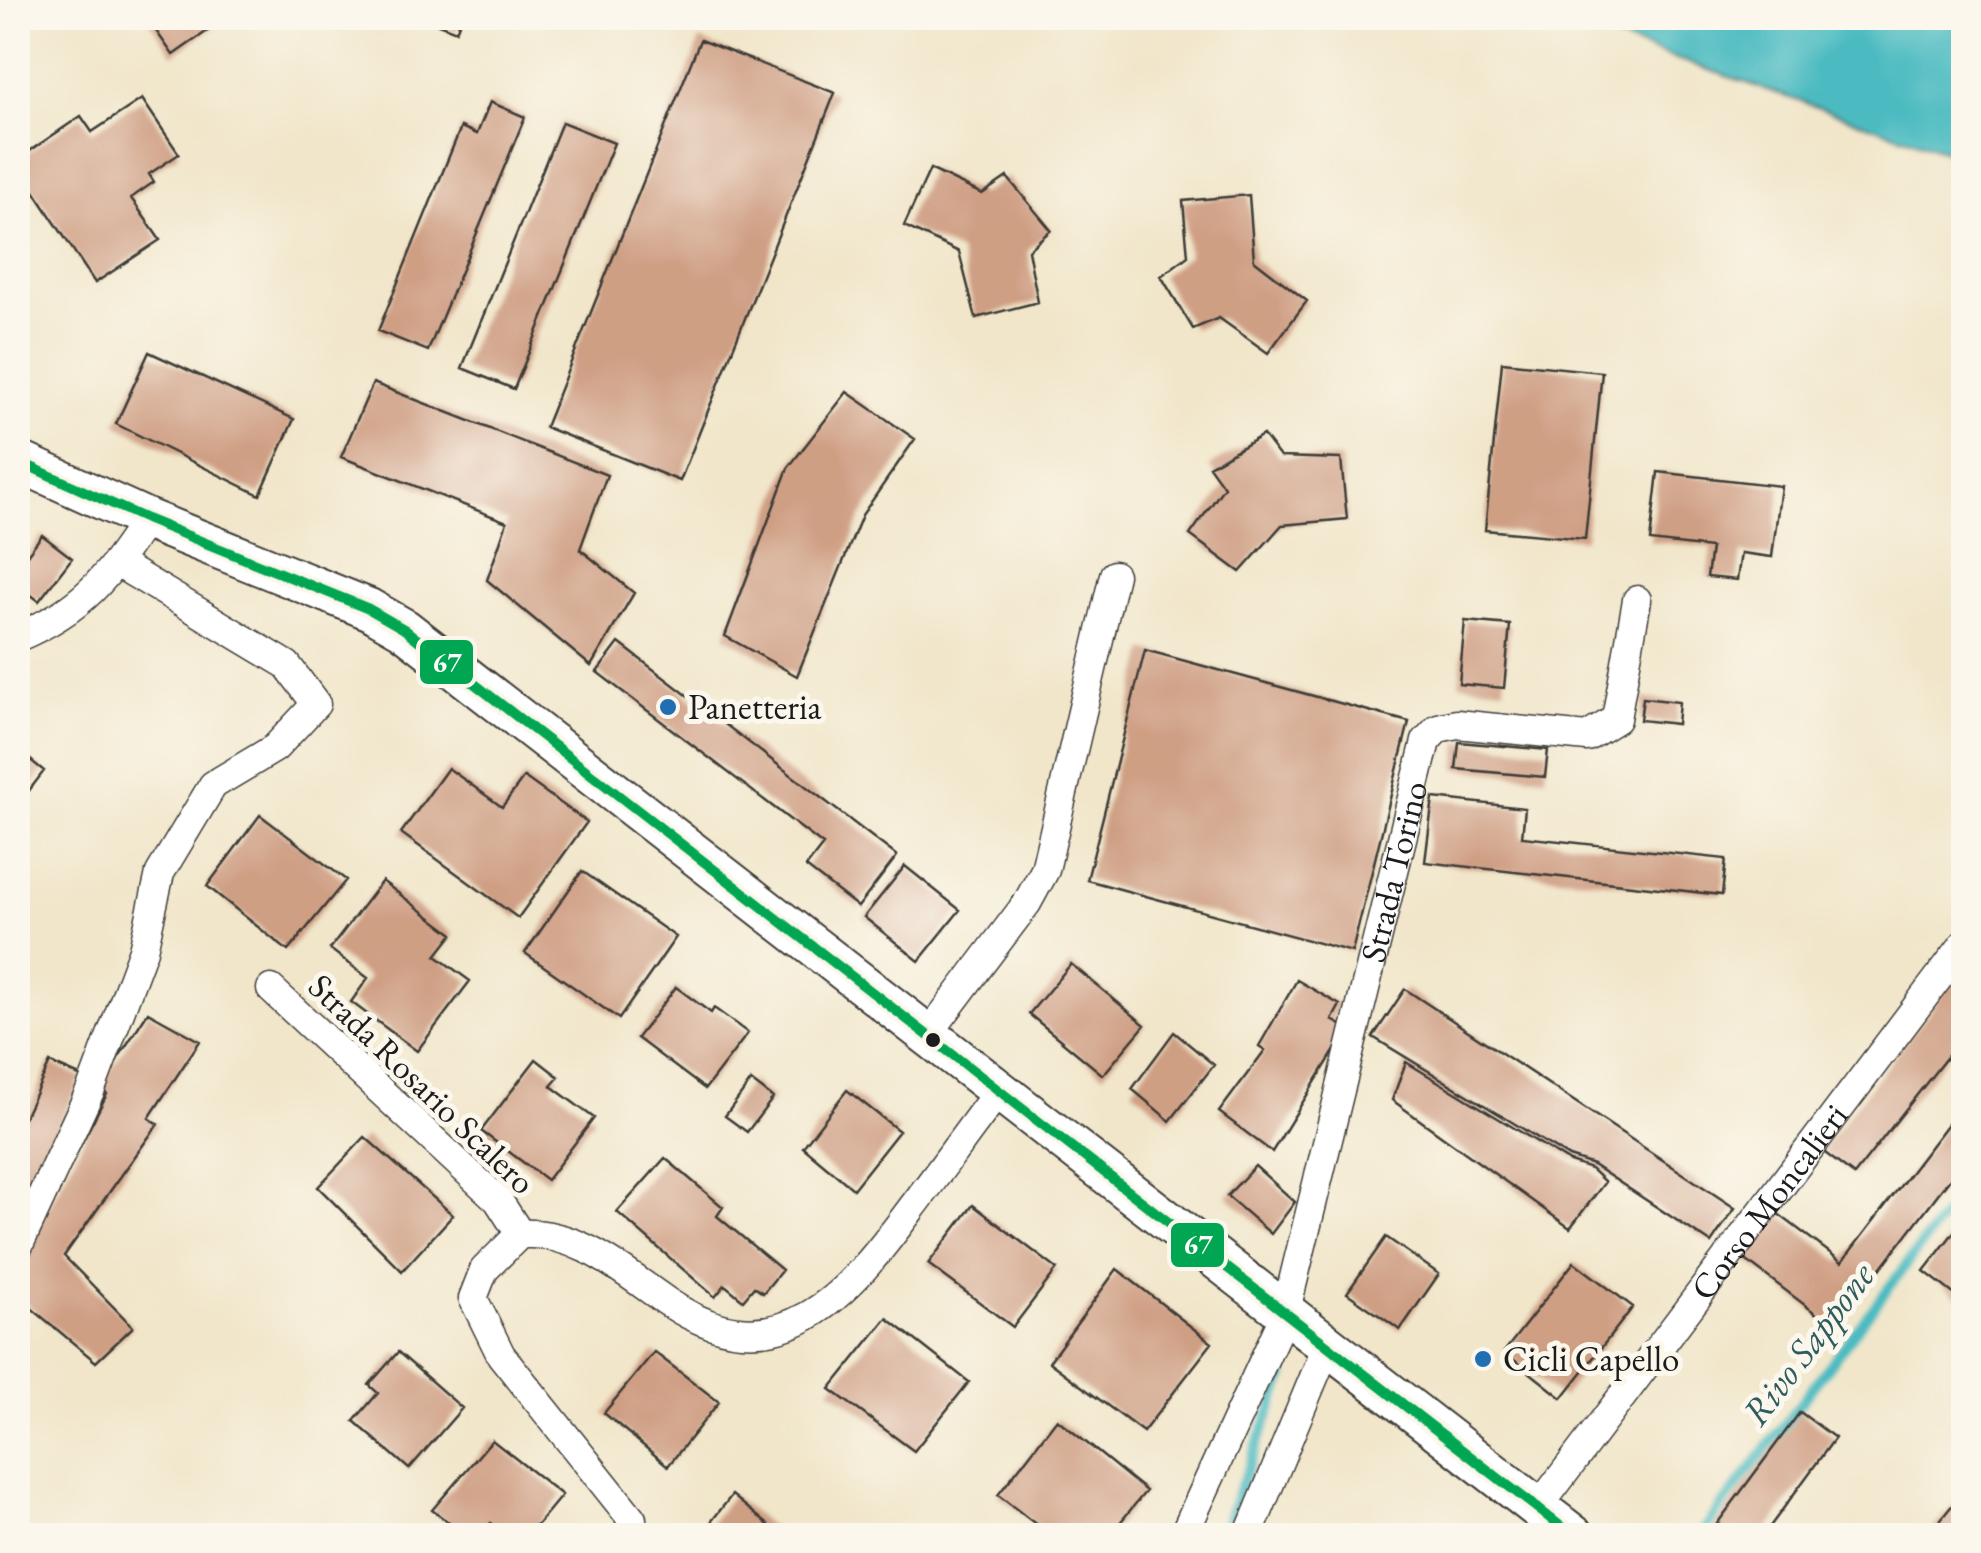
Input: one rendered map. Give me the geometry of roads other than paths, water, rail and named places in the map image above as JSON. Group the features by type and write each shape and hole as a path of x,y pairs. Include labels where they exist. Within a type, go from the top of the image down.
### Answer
{"main road":[{"path":"18,461 146,519 369,608 404,629 1574,1536"}],"street":[{"path":"18,637 61,619 118,563 146,519"},
{"path":"18,1247 91,1089 143,950 160,873 212,786 275,748 316,704 287,665 118,563"},
{"path":"926,1036 1027,904 1045,870 1114,574"},
{"name":"Strada Torino","path":"1183,1536 1285,1314 1426,741 1438,728 1457,724 1587,737 1600,732 1616,719 1636,600"},
{"name":"Corso Moncalieri","path":"1537,1509 1964,944"},
{"name":"Strada Rosario Scalero","path":"270,988 498,1200 520,1234"},
{"name":"Strada Rosario Scalero","path":"628,1536 632,1519 501,1355 473,1298 484,1270 520,1234 544,1233 610,1259 672,1305 719,1327 758,1333 799,1323 828,1307 872,1262 998,1092"},
{"path":"1248,1536 1327,1346"}],"water":[{"path":"1557,18 1963,18 1963,157 1951,153"}],"waterway":[{"name":"Rivo Sappone","path":"1699,1536 1964,1189"},
{"path":"1221,1536 1284,1377"}],"place":[{"name":"Panetteria","path":"668,707"},
{"name":"Cicli Capello","path":"1483,1359"}]}
